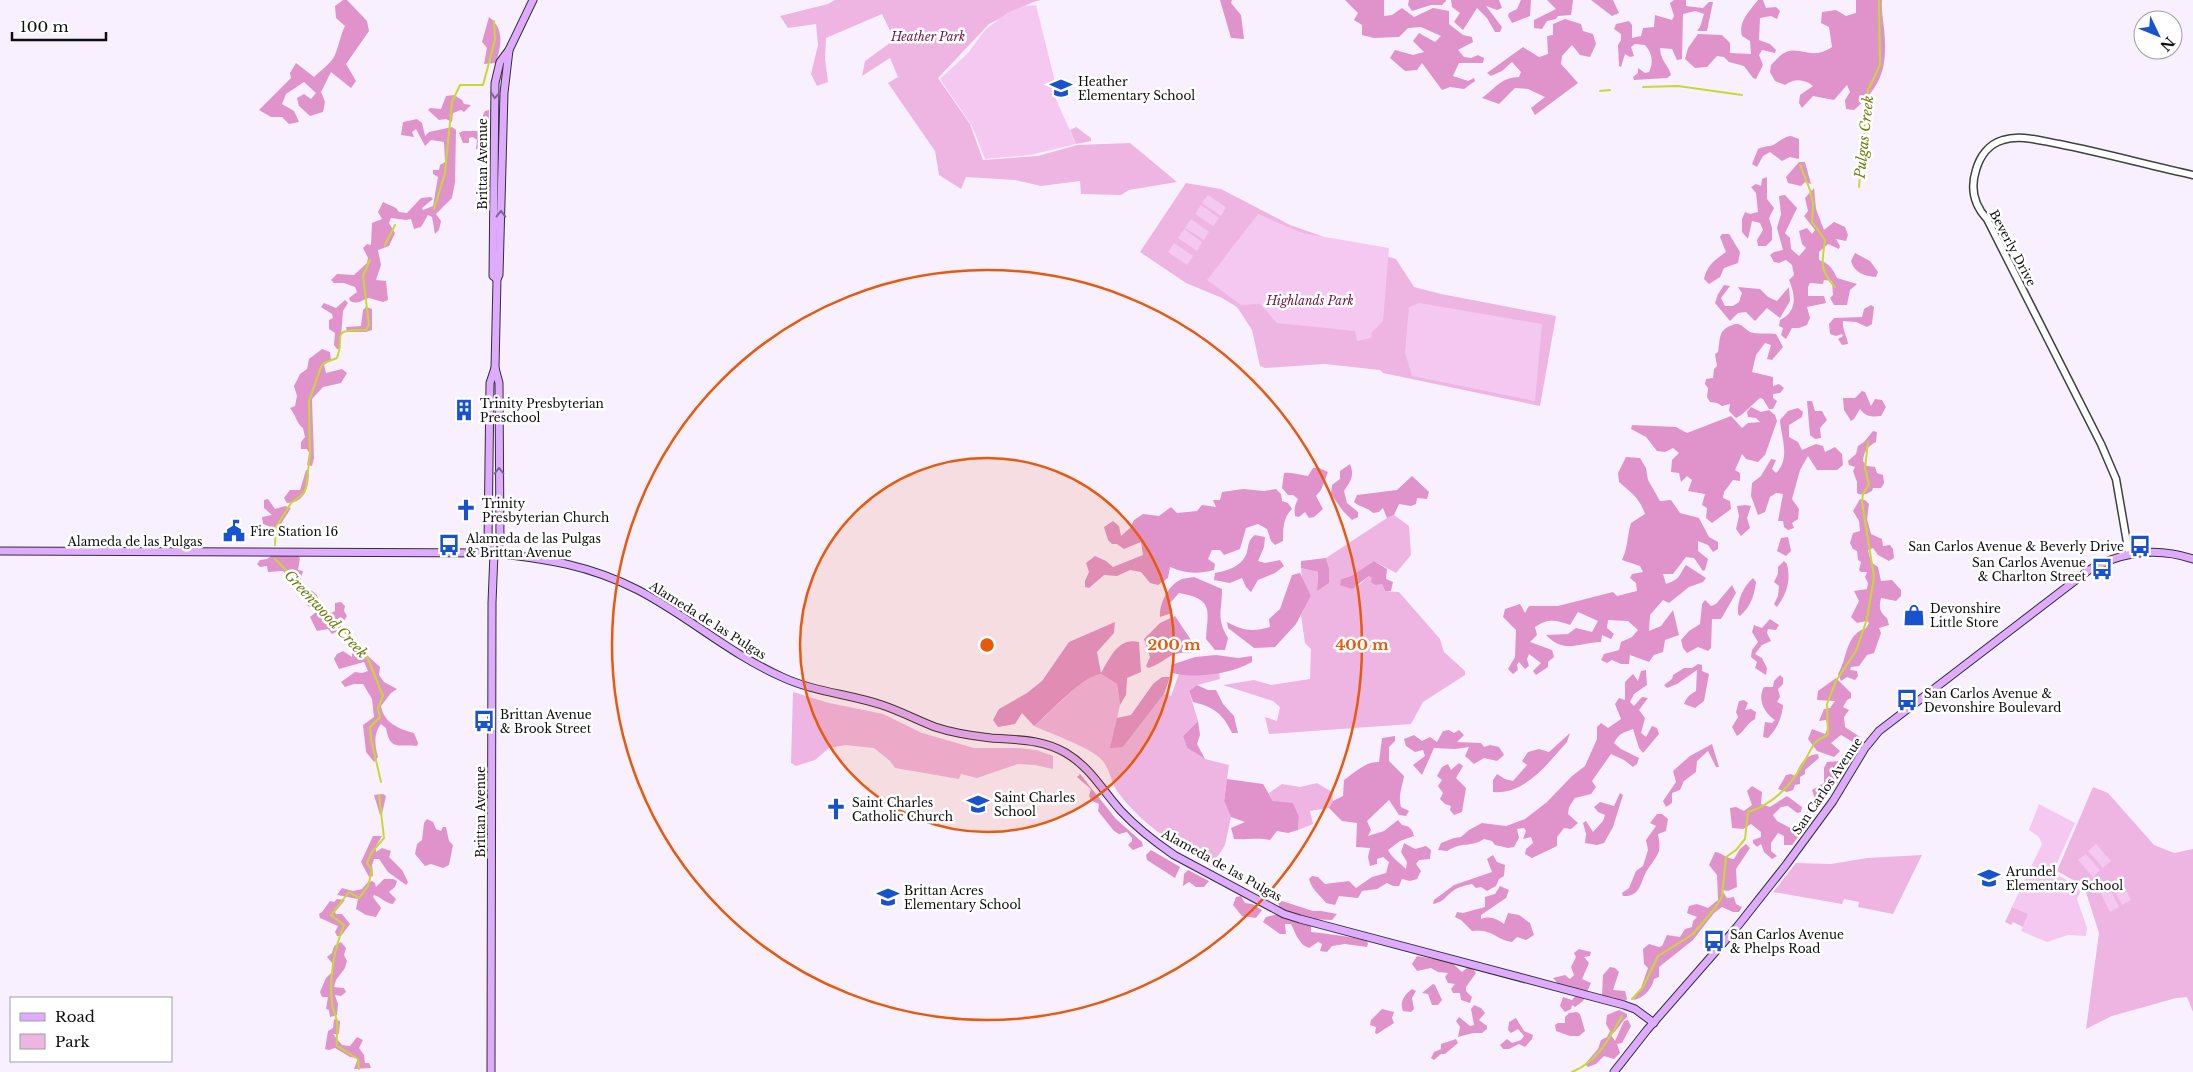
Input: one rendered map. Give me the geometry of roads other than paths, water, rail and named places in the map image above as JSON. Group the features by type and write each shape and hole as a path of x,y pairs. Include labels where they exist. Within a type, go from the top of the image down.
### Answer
{"main road":[{"name":"Brittan Avenue","path":"491,1072 494,552 500,542 499,383 495,368 497,279 500,275 504,93 509,50 533,0"},
{"name":"Brittan Avenue","path":"494,552 488,542 490,383 495,368"},
{"name":"Alameda de las Pulgas","path":"0,551 494,552 574,564 614,579 663,604 748,660 807,688 881,705 936,727 954,732 1036,741 1058,749 1074,758 1090,771 1120,810 1157,843 1174,855 1284,914 1465,965 1616,1003 1635,1009 1654,1023"},
{"name":"San Carlos Avenue","path":"1614,1072 1712,957 1786,865 1833,802 1864,748 1879,731 2089,570 2113,558 2129,554 2159,553 2193,559"}],"street":[{"name":"Beverly Drive","path":"2129,554 2116,479 2101,444 1987,219 1977,208 1974,198 1974,180 1980,159 1988,148 1994,143 2011,138 2026,138 2108,154 2193,174"}],"waterway":[{"name":"Pulgas Creek","path":"1859,187 1868,90 1880,65 1879,0"},
{"name":"Greenwood Creek","path":"434,209 445,173 452,102 460,85 483,85 495,40 494,21"},
{"path":"1643,87 1678,86 1742,95"},
{"path":"1600,91 1610,90"},
{"name":"Pulgas Creek","path":"1800,165 1810,190 1813,204 1812,222 1825,240 1824,270 1826,276 1835,287"},
{"name":"Greenwood Creek","path":"385,245 395,225"},
{"name":"Greenwood Creek","path":"275,545 276,527 291,503 304,493 306,487 310,455 309,401 321,367 324,363 337,358 342,333 366,330 369,325 363,276 370,260"},
{"name":"Pulgas Creek","path":"1632,999 1643,987 1658,956 1693,934 1722,897 1726,857 1736,850 1745,839 1748,812 1766,804 1781,793 1799,771 1814,744 1828,734 1827,704 1836,681 1856,651 1867,619 1874,577 1862,502 1863,494 1869,484 1865,468 1868,442"},
{"name":"Greenwood Creek","path":"275,559 358,645 368,659 383,696 378,708 380,717 370,727 381,782"},
{"name":"Greenwood Creek","path":"359,1069 358,1059 337,1046 337,1021 332,1004 331,984 337,944 344,925 331,915 349,892 359,898 368,886 372,870 367,863 372,852 384,838 379,795"},
{"name":"Pulgas Creek","path":"1572,1072 1596,1056 1622,1016"}],"place":[{"name":"Heather Elementary School","path":"1061,88"},
{"name":"Trinity Presbyterian Preschool","path":"464,410"},
{"name":"Trinity Presbyterian Church","path":"466,510"},
{"name":"Fire Station 16","path":"234,531"},
{"name":"Alameda de las Pulgas & Brittan Avenue","path":"449,545"},
{"name":"San Carlos Avenue & Beverly Drive","path":"2140,546"},
{"name":"San Carlos Avenue & Charlton Street","path":"2102,569"},
{"name":"Devonshire Little Store","path":"1914,615"},
{"name":"San Carlos Avenue & Devonshire Boulevard","path":"1907,700"},
{"name":"Brittan Avenue & Brook Street","path":"484,721"},
{"name":"Saint Charles School","path":"978,804"},
{"name":"Saint Charles Catholic Church","path":"836,809"},
{"name":"Arundel Elementary School","path":"1989,878"},
{"name":"Brittan Acres Elementary School","path":"888,897"},
{"name":"San Carlos Avenue & Phelps Road","path":"1714,941"}],"park label":[{"name":"Heather Park","path":"928,36"},
{"name":"Highlands Park","path":"1310,300"}]}
